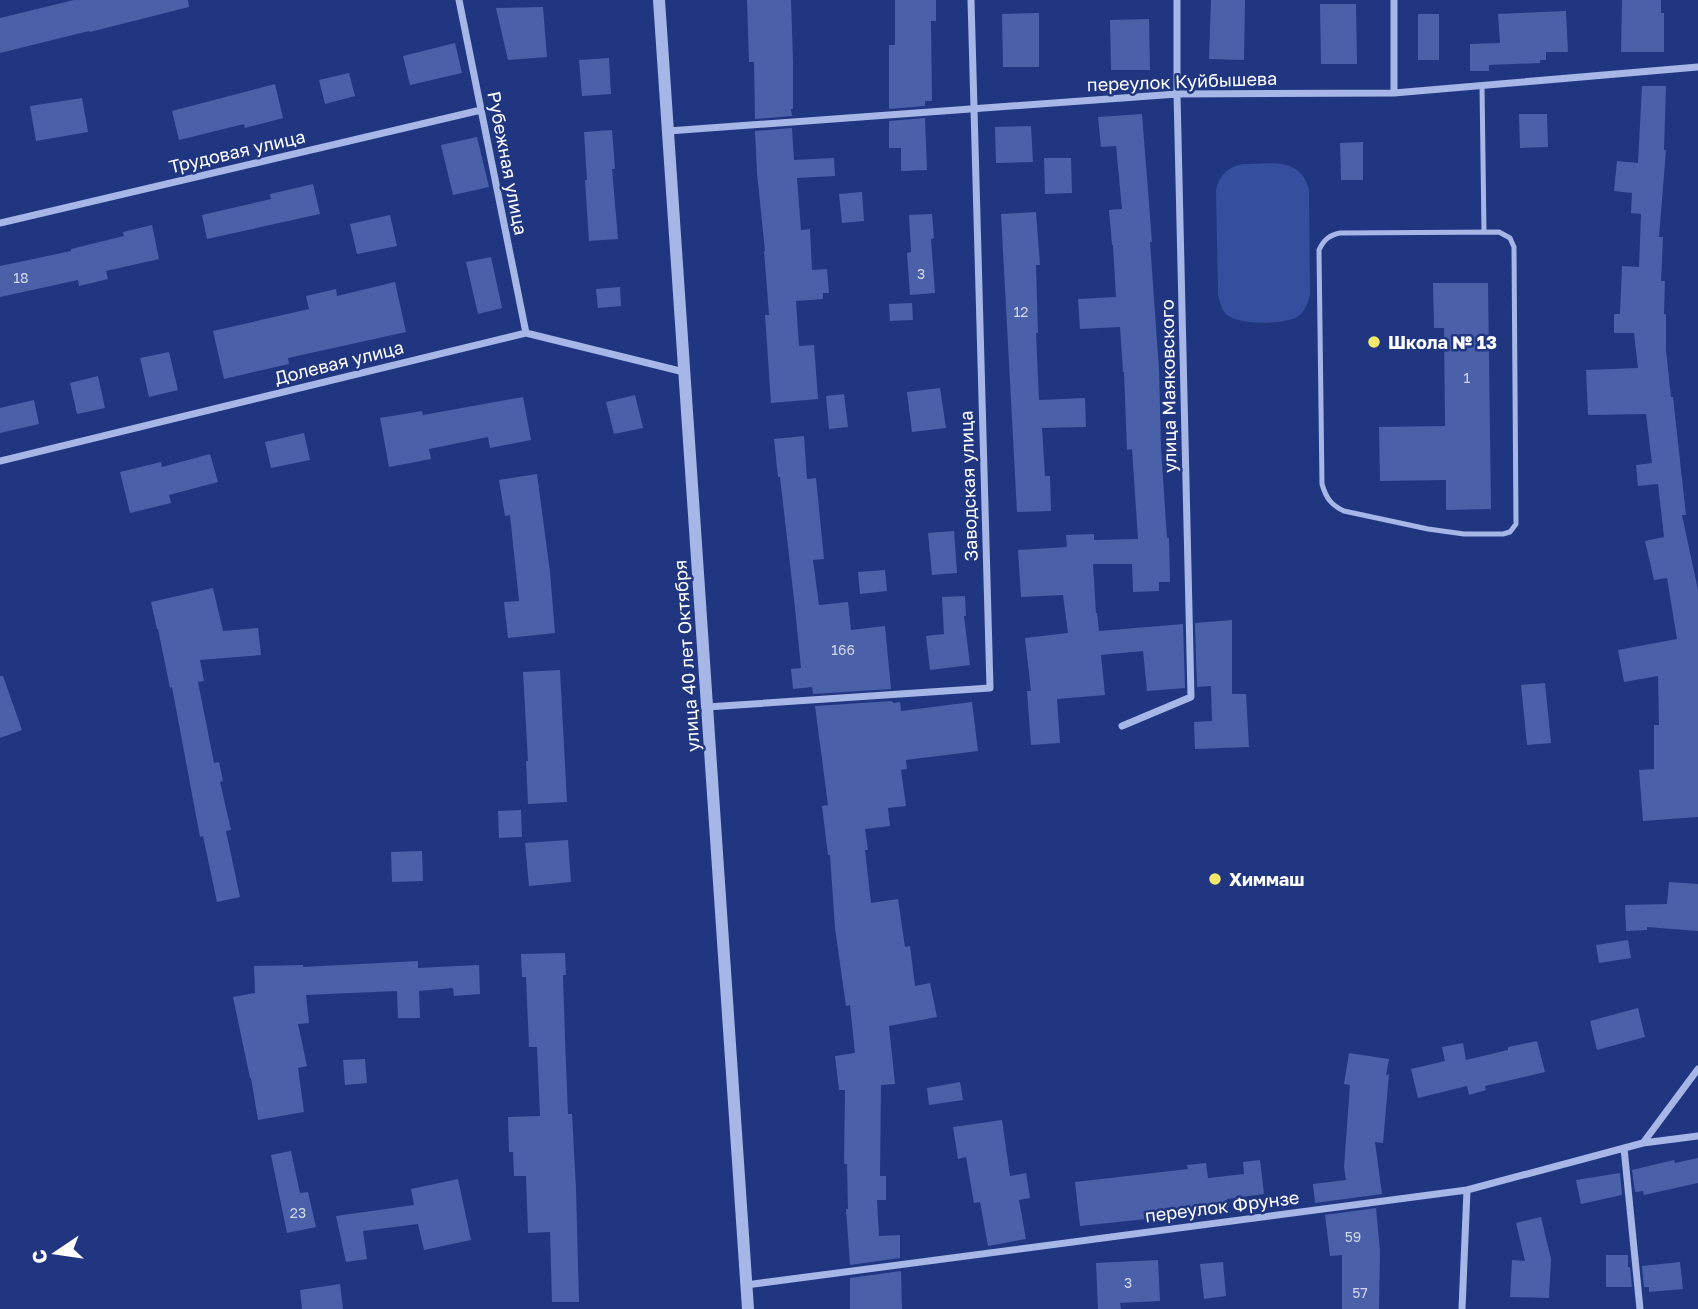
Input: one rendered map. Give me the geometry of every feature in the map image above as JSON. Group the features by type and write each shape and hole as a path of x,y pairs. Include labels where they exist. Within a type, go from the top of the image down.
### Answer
{"street":[{"name":"Рубежная улица","path":"459,0 526,332"},
{"name":"улица 40 лет Октября","path":"659,0 748,1309"},
{"name":"Заводская улица","path":"707,707 990,688 971,0"},
{"name":"улица Маяковского","path":"1122,726 1191,697 1177,0"},
{"path":"1394,0 1394,93"},
{"name":"переулок Куйбышева","path":"668,131 1177,94 1394,93 1698,67"},
{"name":"Трудовая улица","path":"0,223 481,110"},
{"name":"Долевая улица","path":"0,461 526,332 684,372"},
{"path":"1643,1143 1698,1069"},
{"name":"переулок Фрунзе","path":"746,1285 1467,1190 1643,1143 1698,1136"},
{"path":"1624,1148 1640,1309"},
{"path":"1462,1309 1467,1190"}],"lane":[{"path":"1482,85 1484,232"},
{"path":"1484,232 1504,233 1514,247 1517,524 1510,532 1503,534 1464,534 1419,528 1335,507 1325,495 1322,484 1322,244 1340,233 1484,232"}],"shaded area":[{"path":"1273,163 1291,167 1305,179 1309,190 1310,294 1302,313 1290,320 1261,323 1241,321 1227,315 1220,303 1216,191 1219,180 1225,173 1232,167"}],"building":[{"path":"74,0 188,0 189,7 0,53 0,18"},
{"path":"747,0 791,0 792,116 755,119 754,62 749,62"},
{"path":"895,0 936,0 936,21 931,21 932,101 925,101 925,106 889,109 889,45 895,45"},
{"path":"1211,0 1245,0 1244,60 1209,59"},
{"path":"1622,0 1661,0 1661,13 1664,13 1664,52 1621,52"},
{"path":"1320,4 1356,4 1357,64 1321,64"},
{"path":"543,7 547,57 508,60 496,8"},
{"path":"1566,11 1568,52 1546,52 1546,60 1540,60 1540,63 1489,65 1489,71 1470,71 1470,44 1500,43 1498,14"},
{"path":"1039,13 1039,67 1003,67 1002,14"},
{"path":"1418,14 1439,14 1439,60 1418,60"},
{"path":"1149,19 1150,70 1111,70 1110,20"},
{"path":"455,43 462,73 410,85 403,56"},
{"path":"609,58 611,94 582,96 579,60"},
{"path":"349,73 355,96 325,104 319,80"},
{"path":"275,84 283,118 245,128 244,124 179,140 172,111"},
{"path":"1642,86 1666,86 1666,150 1659,237 1663,237 1661,281 1665,281 1666,350 1686,515 1682,515 1698,590 1698,817 1643,821 1639,770 1654,769 1654,725 1659,725 1658,676 1624,682 1618,650 1677,639 1667,578 1654,580 1645,541 1664,537 1658,484 1638,486 1636,465 1652,463 1646,414 1588,415 1586,370 1638,368 1634,333 1614,333 1614,314 1620,314 1622,266 1639,267 1641,214 1631,213 1632,193 1614,191 1617,161 1638,163"},
{"path":"82,98 88,132 36,141 30,106"},
{"path":"1142,114 1152,242 1170,582 1159,582 1159,591 1133,592 1132,564 1093,564 1096,613 1099,631 1183,624 1185,688 1147,691 1143,651 1101,655 1105,695 1057,699 1060,743 1031,745 1027,691 1031,691 1025,638 1068,633 1063,595 1021,597 1018,550 1067,547 1066,535 1094,534 1094,540 1138,539 1132,449 1127,450 1120,327 1080,329 1078,299 1116,297 1109,210 1122,209 1116,146 1101,147 1098,117"},
{"path":"1519,114 1547,114 1548,147 1520,148"},
{"path":"925,118 927,170 901,171 901,148 889,148 889,121"},
{"path":"1031,126 1033,162 996,163 995,127"},
{"path":"792,128 794,160 834,158 835,176 797,178 801,230 810,229 812,270 827,269 829,293 823,293 823,299 796,301 799,346 814,345 818,399 771,403 765,315 769,315 755,131"},
{"path":"612,130 615,169 612,169 618,239 589,241 584,132"},
{"path":"477,137 489,187 453,195 441,145"},
{"path":"1363,142 1363,180 1341,180 1340,143"},
{"path":"1044,158 1071,158 1072,193 1045,194"},
{"path":"313,184 320,214 207,239 202,215 271,199 270,194"},
{"path":"862,192 864,221 842,223 839,194"},
{"path":"1036,212 1040,265 1036,265 1039,400 1085,398 1086,427 1042,428 1045,476 1050,476 1051,511 1017,512 1001,214"},
{"path":"932,214 935,293 910,295 907,253 911,252 909,215"},
{"path":"390,215 397,246 357,254 350,224"},
{"path":"152,225 159,259 106,271 108,279 79,286 78,280 0,297 0,266 71,251 124,236 123,232"},
{"path":"491,257 502,308 478,314 466,262"},
{"path":"395,282 406,332 288,358 289,364 224,379 213,331 309,309 306,296 336,289 337,296"},
{"path":"1433,283 1488,283 1491,509 1446,510 1446,480 1380,481 1379,427 1445,426 1444,328 1434,328"},
{"path":"620,287 621,306 598,308 596,289"},
{"path":"912,303 913,320 890,321 889,304"},
{"path":"169,352 178,390 149,397 140,358"},
{"path":"98,376 105,408 77,414 70,383"},
{"path":"940,388 946,428 912,432 907,392"},
{"path":"844,394 848,427 829,429 826,396"},
{"path":"635,395 643,428 614,434 606,402"},
{"path":"523,397 531,440 490,448 488,437 429,449 431,459 389,467 380,418 422,411 423,415"},
{"path":"34,400 39,424 0,433 0,408"},
{"path":"304,433 310,460 271,468 265,442"},
{"path":"804,436 807,479 816,478 824,559 813,560 819,605 848,602 851,630 885,626 891,689 813,694 812,687 793,689 791,669 801,668 774,439"},
{"path":"210,454 218,482 169,495 171,503 130,513 120,472 161,462 162,467"},
{"path":"537,474 555,633 508,638 504,602 519,601 510,515 505,516 499,480"},
{"path":"954,531 957,573 932,575 928,533"},
{"path":"885,570 887,591 860,594 858,572"},
{"path":"213,588 223,631 258,628 261,655 200,660 204,681 198,682 214,763 219,762 223,781 220,782 231,830 226,831 240,897 217,902 203,836 200,837 172,687 170,688 151,602"},
{"path":"965,596 964,616 970,665 930,670 926,636 944,634 942,597"},
{"path":"1232,620 1232,694 1246,694 1249,747 1195,749 1194,722 1212,721 1211,686 1197,687 1195,623"},
{"path":"560,670 567,802 528,804 523,672"},
{"path":"0,676 3,676 22,730 0,738"},
{"path":"1545,683 1551,743 1527,745 1521,685"},
{"path":"900,702 901,711 972,702 978,751 906,760 907,769 901,770 906,806 888,808 890,826 865,829 871,903 898,899 905,947 910,946 915,986 930,983 937,1017 889,1026 895,1084 881,1085 880,1176 886,1176 886,1200 877,1200 879,1236 900,1235 900,1258 850,1265 846,1209 847,1164 844,1164 845,1090 839,1090 835,1056 855,1053 850,1005 846,1006 835,928 830,855 822,806 828,805 815,706"},
{"path":"521,810 522,837 499,838 498,811"},
{"path":"568,840 571,882 529,886 525,843"},
{"path":"422,851 423,881 392,882 391,852"},
{"path":"1669,882 1698,884 1698,931 1647,927 1647,930 1626,931 1625,905 1667,904"},
{"path":"1628,940 1631,958 1599,963 1596,945"},
{"path":"565,953 566,975 563,975 568,1114 572,1114 579,1302 552,1302 550,1232 528,1233 526,1176 514,1176 513,1152 509,1152 508,1117 540,1116 537,1047 529,1047 526,977 522,977 521,954"},
{"path":"418,961 418,968 479,965 480,994 454,996 453,988 419,991 420,1018 398,1018 397,991 306,995 309,1023 298,1024 307,1066 298,1068 304,1112 258,1120 233,997 255,993 254,966 303,967"},
{"path":"1638,1008 1645,1037 1597,1050 1590,1021"},
{"path":"1537,1041 1545,1072 1485,1086 1486,1090 1469,1095 1467,1086 1418,1098 1411,1069 1445,1061 1442,1047 1463,1043 1466,1060"},
{"path":"1349,1053 1389,1059 1383,1143 1375,1142 1382,1194 1315,1203 1313,1184 1346,1180 1344,1167 1350,1085 1344,1084"},
{"path":"365,1059 367,1083 345,1085 343,1060"},
{"path":"960,1082 963,1100 929,1105 927,1088"},
{"path":"1002,1120 1010,1176 1026,1173 1030,1198 1019,1200 1026,1239 988,1246 980,1202 974,1203 966,1157 958,1159 953,1127"},
{"path":"291,1151 300,1193 308,1192 316,1227 287,1233 271,1155"},
{"path":"1698,1158 1698,1183 1644,1195 1643,1191 1635,1192 1632,1170 1674,1160 1675,1163"},
{"path":"1260,1160 1264,1194 1227,1199 1228,1212 1080,1226 1075,1182 1188,1169 1187,1165 1206,1163 1208,1178 1244,1174 1243,1162"},
{"path":"1620,1173 1622,1195 1581,1204 1576,1180"},
{"path":"458,1179 471,1240 424,1250 418,1224 363,1231 367,1259 346,1262 336,1216 414,1205 411,1189"},
{"path":"1376,1208 1380,1251 1379,1309 1342,1309 1342,1255 1330,1256 1325,1215"},
{"path":"1541,1217 1551,1259 1549,1298 1510,1297 1512,1260 1525,1261 1516,1223"},
{"path":"1606,1255 1628,1255 1632,1287 1606,1287"},
{"path":"1158,1260 1160,1301 1120,1303 1121,1309 1098,1309 1096,1263"},
{"path":"1223,1262 1226,1296 1204,1299 1200,1264"},
{"path":"1680,1262 1683,1289 1649,1292 1649,1287 1644,1287 1642,1266"},
{"path":"901,1271 902,1309 850,1309 850,1278"},
{"path":"340,1284 343,1309 302,1309 300,1290"}],"place":[{"name":"Школа № 13","path":"1374,342"},
{"name":"Химмаш","path":"1215,879"}]}
